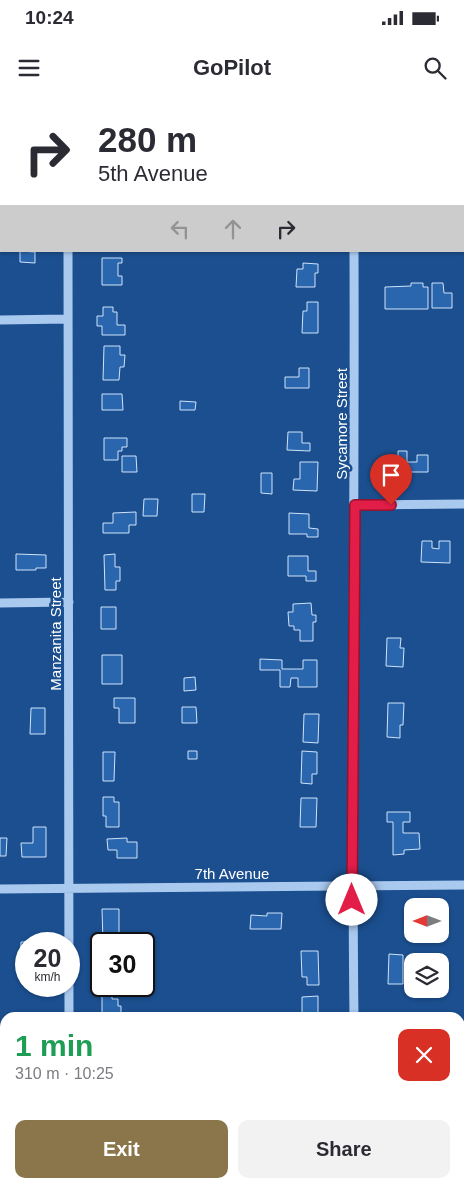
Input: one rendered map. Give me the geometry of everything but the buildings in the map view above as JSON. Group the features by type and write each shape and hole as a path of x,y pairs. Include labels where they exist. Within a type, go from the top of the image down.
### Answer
{"street":[{"name":"Manzanita Street","path":"68,252 69,1012"},
{"name":"Sycamore Street","path":"354,252 355,505 352,886 354,1012"},
{"path":"0,320 68,319"},
{"path":"355,505 464,504"},
{"path":"0,603 69,602"},
{"name":"7th Avenue","path":"0,889 464,885"}],"route":[{"path":"352,900 355,505 391,505"}]}
